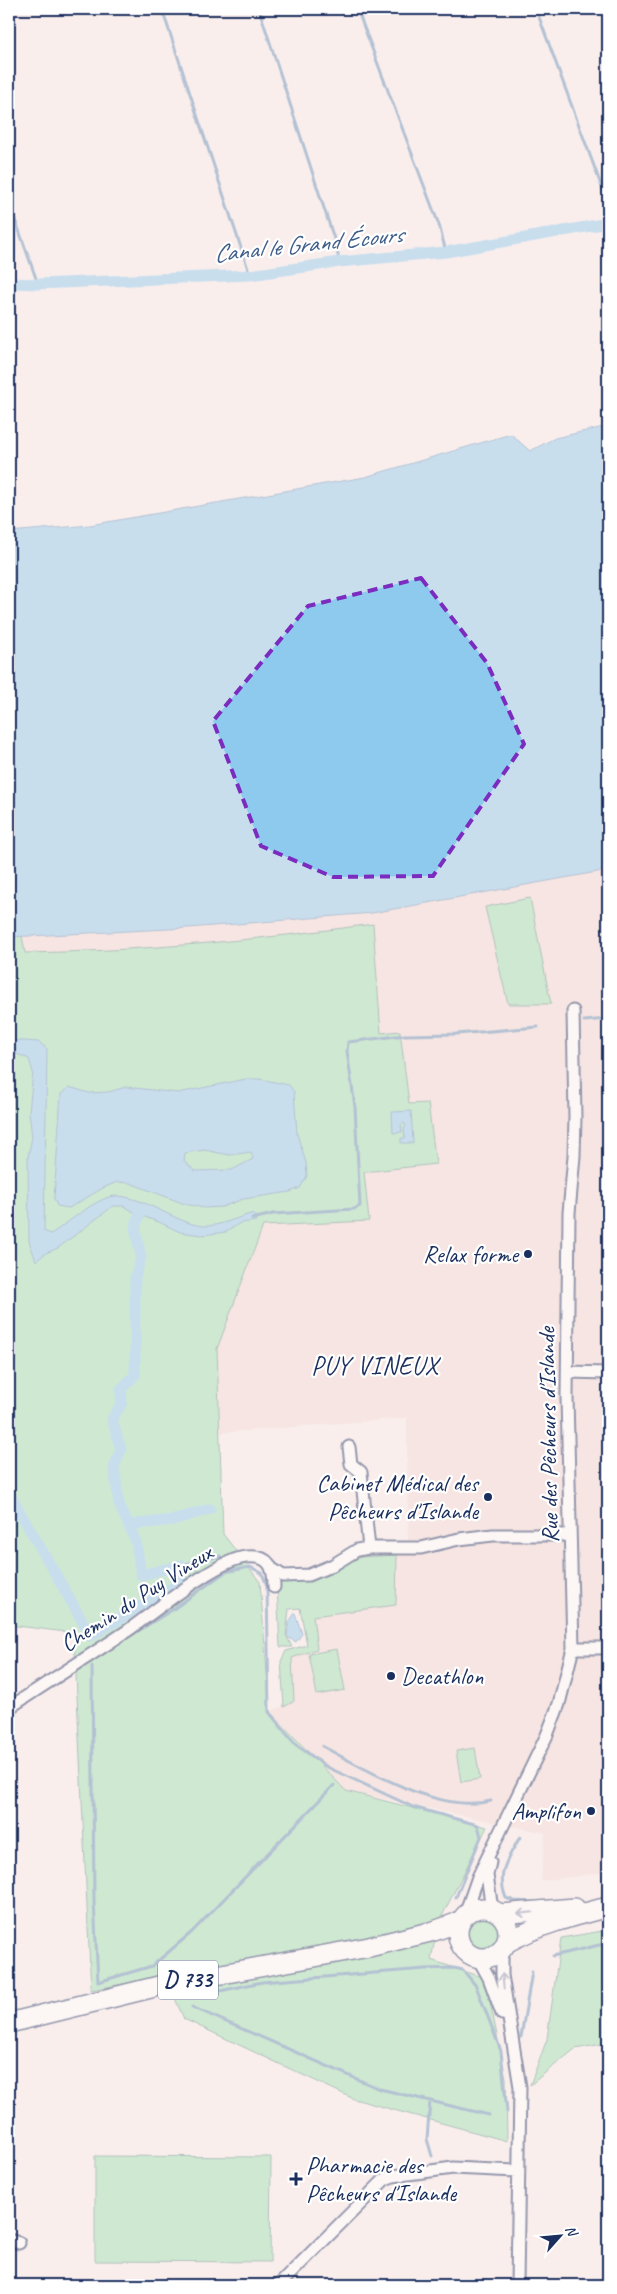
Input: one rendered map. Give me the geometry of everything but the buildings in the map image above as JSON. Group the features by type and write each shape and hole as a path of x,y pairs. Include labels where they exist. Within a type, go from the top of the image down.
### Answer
{"main road":[{"path":"608,1906 527,1931 487,1958 478,1958 466,1952 460,1944 457,1935 462,1918 478,1908 496,1912 608,1906"},
{"path":"496,1912 508,1928 504,1946"},
{"name":"D 733","path":"9,2024 167,1984 369,1947 434,1931 462,1918"},
{"name":"D 733","path":"369,1947 434,1941 460,1944"}],"street":[{"name":"Rue des Pêcheurs d'Islande","path":"462,1918 478,1877 548,1735 568,1674 573,1648 568,1372 569,1213 574,1156 575,1111 573,1011"},
{"path":"568,1372 608,1374"},
{"path":"349,1447 351,1464 361,1472 369,1548 421,1548 459,1539 493,1535 570,1535"},
{"name":"Chemin du Puy Vineux","path":"9,1708 126,1632 227,1562 245,1556 254,1557 267,1562 283,1576 309,1575 333,1565 351,1553 369,1548"},
{"path":"274,1570 274,1588"},
{"path":"573,1648 608,1648"},
{"name":"Rue des Pêcheurs d'Islande","path":"494,1843 487,1875 496,1912"},
{"path":"504,1946 502,1976 520,2087 516,2285"},
{"path":"478,1958 489,1978 513,2047"},
{"path":"279,2285 385,2179 393,2176 453,2168 518,2171"}],"highlighted area":[{"path":"421,578 487,663 524,744 433,876 333,877 261,846 213,721 308,606"}],"shaded area":[{"path":"608,870 608,1872 541,1881 545,1833 346,1791 269,1712 294,1701 292,1658 317,1649 313,1616 396,1605 397,1555 408,1545 407,1418 220,1433 217,1349 263,1226 54,1085 22,936 188,928 372,913"}],"green space":[{"path":"530,898 551,1004 508,1004 485,907"},
{"path":"373,924 381,1033 400,1031 409,1104 428,1103 436,1164 364,1172 369,1221 263,1226 217,1349 223,1534 260,1582 270,1712 346,1791 487,1827 438,1924 431,1960 485,1978 506,2078 507,2141 354,2099 184,2019 165,1976 91,1990 74,1633 9,1625 9,936 22,936 25,953 69,952 200,944"},
{"path":"397,1555 396,1605 313,1616 317,1649 292,1658 294,1701 284,1707 281,1661 286,1651 307,1645 300,1608 289,1609 286,1635 292,1647 280,1647 277,1587 282,1582 310,1580 361,1557"},
{"path":"337,1649 345,1690 317,1695 309,1654"},
{"path":"475,1748 480,1779 461,1782 456,1751"},
{"path":"484,1915 491,1916 497,1920 501,1926 501,1940 497,1946 491,1950 484,1951 477,1950 471,1946 467,1940 466,1933 467,1926 471,1920 477,1916"},
{"path":"608,1930 608,2043 575,2049 530,2085 547,2039 561,1938"},
{"path":"95,2156 271,2157 270,2262 95,2261"}],"water":[{"path":"608,426 608,870 372,913 188,928 9,937 9,532 90,525 365,477 511,434 530,451 555,438"},
{"path":"9,1040 39,1042 47,1049 44,1231 51,1234 93,1205 106,1198 117,1196 142,1202 182,1220 205,1226 217,1225 254,1213 256,1221 240,1223 226,1232 202,1235 180,1232 139,1215 124,1206 113,1206 58,1248 46,1253 36,1261 29,1241 28,1157 32,1137 29,1112 33,1072 29,1059 17,1054 9,1054"},
{"path":"246,1079 260,1079 289,1085 294,1092 297,1134 306,1163 307,1176 300,1188 290,1192 243,1199 222,1207 204,1208 185,1204 130,1183 117,1182 69,1208 57,1206 54,1199 61,1094 69,1087 89,1093 108,1092 126,1087 178,1093","holes":["204,1150 230,1155 251,1152 253,1159 232,1170 195,1171 184,1161 185,1153"]},
{"path":"411,1111 413,1143 401,1143 401,1138 405,1138 404,1129 406,1125 404,1123 401,1125 402,1132 393,1133 392,1112"},
{"path":"295,1613 302,1634 296,1642 287,1637 289,1622"}],"waterway":[{"path":"162,9 250,275"},
{"path":"259,9 337,248 339,262"},
{"path":"357,9 439,225 446,252"},
{"path":"536,9 608,204"},
{"path":"9,202 38,284"},
{"name":"Canal le Grand Écours","path":"9,283 38,284 250,275 339,262 446,252 608,223"},
{"path":"584,1021 608,1019"},
{"path":"252,1219 273,1214 354,1209 360,1206 355,1107 347,1051 348,1042 405,1035 456,1034 538,1027"},
{"path":"9,1493 91,1636 182,1582 181,1565 141,1575 136,1542 119,1504 114,1467 121,1450 112,1419 122,1403 121,1389 135,1375 135,1277 141,1257 135,1228 141,1210"},
{"path":"129,1525 173,1520 210,1509"},
{"path":"181,1565 220,1556 224,1561"},
{"path":"125,1639 172,1610 225,1572 250,1567 262,1573 267,1586 269,1712 295,1744 327,1767 413,1807 478,1825 481,1837 456,1897"},
{"path":"92,1666 94,1901 98,1982 152,1966 192,1932 334,1785"},
{"path":"322,1746 360,1767 427,1796 471,1803 491,1801"},
{"path":"520,1837 505,1866 502,1881 503,1889 506,1898 514,1901 533,1902"},
{"path":"553,1956 608,1943"},
{"path":"206,1994 262,1982 425,1969 454,1968 463,1970 476,1986 501,2051 507,2112"},
{"path":"521,2037 532,1972"},
{"path":"192,2007 380,2089 489,2115"},
{"path":"430,2101 427,2139 432,2156"}],"place":[{"name":"Relax forme","path":"528,1254"},
{"name":"Cabinet Médical des Pêcheurs d'Islande","path":"488,1497"},
{"name":"Decathlon","path":"391,1676"},
{"name":"Amplifon","path":"591,1811"},
{"name":"Pharmacie des Pêcheurs d'Islande","path":"296,2179"}],"district":[{"name":"PUY VINEUX","path":"375,1366"}]}
